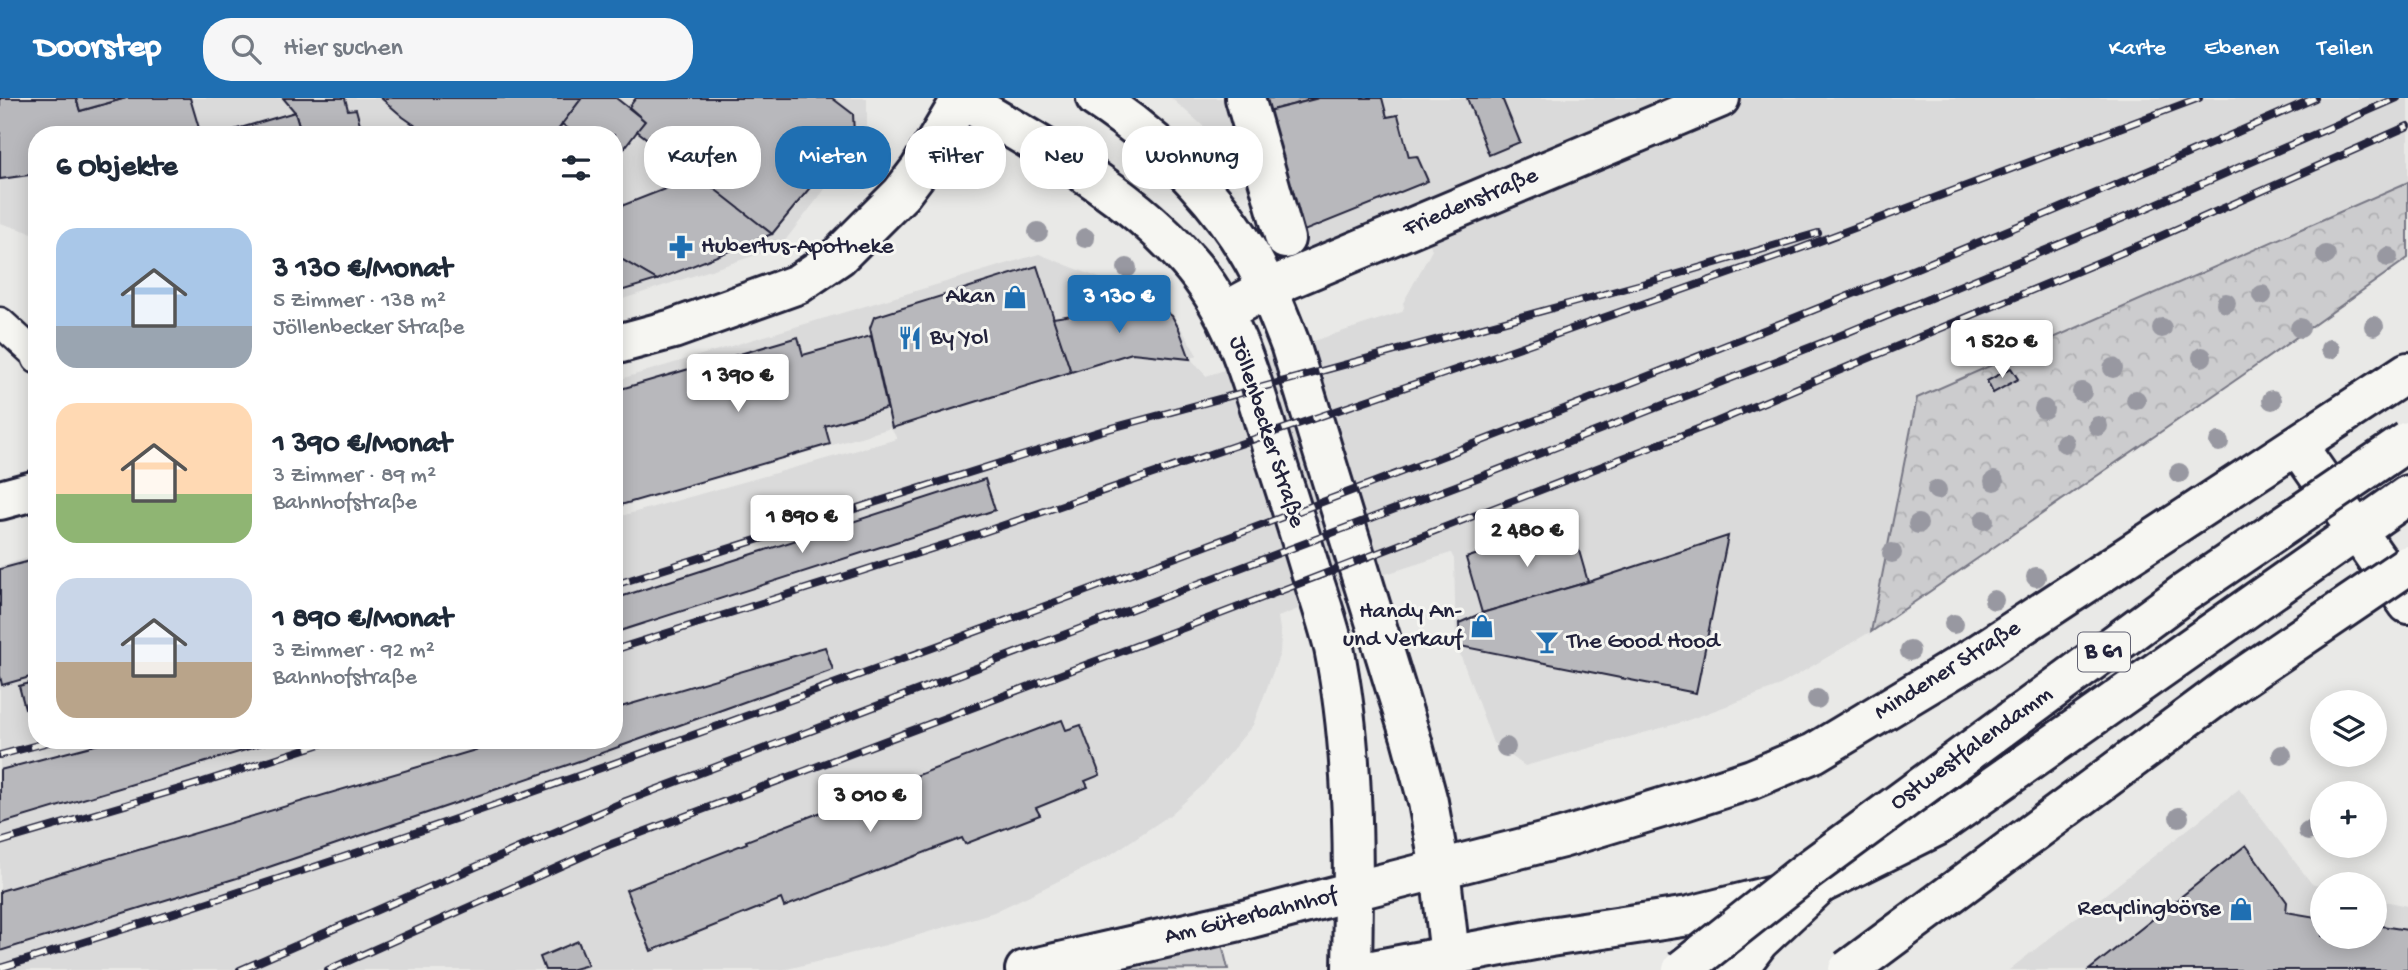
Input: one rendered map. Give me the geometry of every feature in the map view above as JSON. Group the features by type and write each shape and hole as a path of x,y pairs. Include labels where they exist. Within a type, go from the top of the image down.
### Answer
{"main road":[{"name":"Jöllenbecker Straße","path":"961,98 1086,173 1140,212 1189,261 1224,312 1245,358 1334,649 1348,750 1353,891 1352,970"},
{"path":"623,343 673,329 797,284 839,257 901,194 920,169 961,98"},
{"name":"Jöllenbecker Straße","path":"1096,98 1164,149 1210,198 1250,254 1268,288 1290,344 1411,738 1428,802 1440,869 1449,963"},
{"path":"1245,98 1285,239"},
{"name":"Friedenstraße","path":"1224,312 1268,288 1720,98"},
{"name":"Mindener Straße","path":"1440,869 1562,838 1681,802 1752,779 1814,753 1980,653 2408,372"},
{"name":"Ostwestfalendamm","path":"1682,970 1814,877 2183,594 2408,442"},
{"path":"2297,445 2408,604"},
{"path":"0,500 28,492"},
{"path":"1373,970 1449,963 1689,916 1814,877 1937,826 2408,495"},
{"path":"1848,970 2236,681 2408,565"},
{"path":"1353,891 1440,869"},
{"path":"1737,970 1814,877"},
{"name":"B 61","path":"1654,970 1814,877"},
{"name":"Am Güterbahnhof","path":"1025,970 1244,920 1353,891"}],"lane":[{"path":"0,322 28,348"}],"shaded area":[{"path":"0,98 867,98 867,126 775,126 775,189 825,189 780,247 623,299 623,126 28,126 28,232 0,223"},
{"path":"1171,98 2408,98 2408,182 1918,398 1870,632 1775,688 1683,722 1525,766 1493,743 1456,643 1454,559 1451,553 1386,574 1278,617 1280,653 1253,725 1202,786 1170,815 1107,857 994,912 886,945 783,970 0,970 0,566 28,558 28,749 623,749 623,515 897,439 891,428 623,506 623,378 1039,254 1167,305 1197,355 1191,359 1206,376 1402,312 1403,303 1432,250 1418,207 1308,248 1282,241 1251,189 1263,189 1263,126 1203,126"},
{"path":"2239,789 2310,881 2310,949 2387,949 2387,902 2408,906 2408,970 2009,970"}],"green space":[{"path":"2408,182 2408,258 1871,632 1917,398"},
{"path":"1222,944 1228,969 1104,970"}],"building":[{"path":"0,98 76,98 80,111 126,98 190,98 198,126 28,126 28,175 0,179"},
{"path":"76,98 126,98 80,111"},
{"path":"283,98 345,98 348,110 356,109 361,126 299,126 295,112"},
{"path":"381,98 582,98 561,126 416,126"},
{"path":"582,98 616,98 645,121 623,150 623,126 562,124"},
{"path":"636,98 832,98 853,114 854,126 775,126 775,189 809,189 772,234 713,189 761,189 761,126 644,126 644,136 637,131 645,121 629,107"},
{"path":"1256,98 1319,98 1260,113"},
{"path":"1319,98 1382,98 1387,117 1398,115 1409,157 1417,156 1428,181 1304,231 1287,222 1260,113"},
{"path":"1467,98 1502,98 1520,142 1489,155"},
{"path":"295,112 299,126 247,126"},
{"path":"665,189 715,189 772,234 657,280 623,260 623,205"},
{"path":"623,260 657,280 623,290"},
{"path":"1037,266 1071,372 892,428 870,328 874,317"},
{"path":"1142,304 1160,308 1172,316 1190,359 1132,353 1071,372 1053,318"},
{"path":"871,336 887,408 825,426 830,444 623,504 623,388 798,337 803,355"},
{"path":"2011,368 2018,379 1993,393 1987,381"},
{"path":"985,479 995,510 623,630 623,596"},
{"path":"1571,523 1588,582 1482,613 1466,558"},
{"path":"1728,536 1696,693 1460,646 1459,623 1482,613"},
{"path":"28,561 28,678 2,685 0,676 0,569"},
{"path":"825,647 833,670 623,745 623,706"},
{"path":"28,684 28,707 25,708 19,686"},
{"path":"1062,720 1066,730 1081,725 1100,775 1085,781 1088,787 1036,808 1040,815 965,844 962,838 784,907 781,899 651,951 626,890"},
{"path":"80,749 249,749 0,824 0,770"},
{"path":"479,749 613,749 237,878 0,951 0,891"},
{"path":"2246,845 2287,902 2286,912 2310,916 2310,949 2387,949 2387,927 2408,930 2408,970 2089,970"},
{"path":"578,941 588,965 570,970 545,970 540,957"}],"railway":[{"path":"623,647 978,534 1455,370 1796,250 2199,98"},
{"path":"0,968 430,828 856,676 1139,571 1730,344 2024,224 2315,98"},
{"path":"240,970 626,801 1490,473 1834,338 2140,211 2397,98"},
{"path":"328,970 601,848 1236,608 1716,422 2152,240 2408,126"},
{"path":"623,582 1101,431 1671,276 1818,233"},
{"path":"0,755 28,748"},
{"path":"0,842 305,749"}],"place":[{"name":"Hubertus-Apotheke","path":"681,247"},
{"name":"Akan","path":"1015,297"},
{"name":"By Yol","path":"910,338"},
{"name":"Handy An- und Verkauf","path":"1482,626"},
{"name":"The Good Hood","path":"1547,642"},
{"name":"Recyclingbörse","path":"2241,909"}]}
